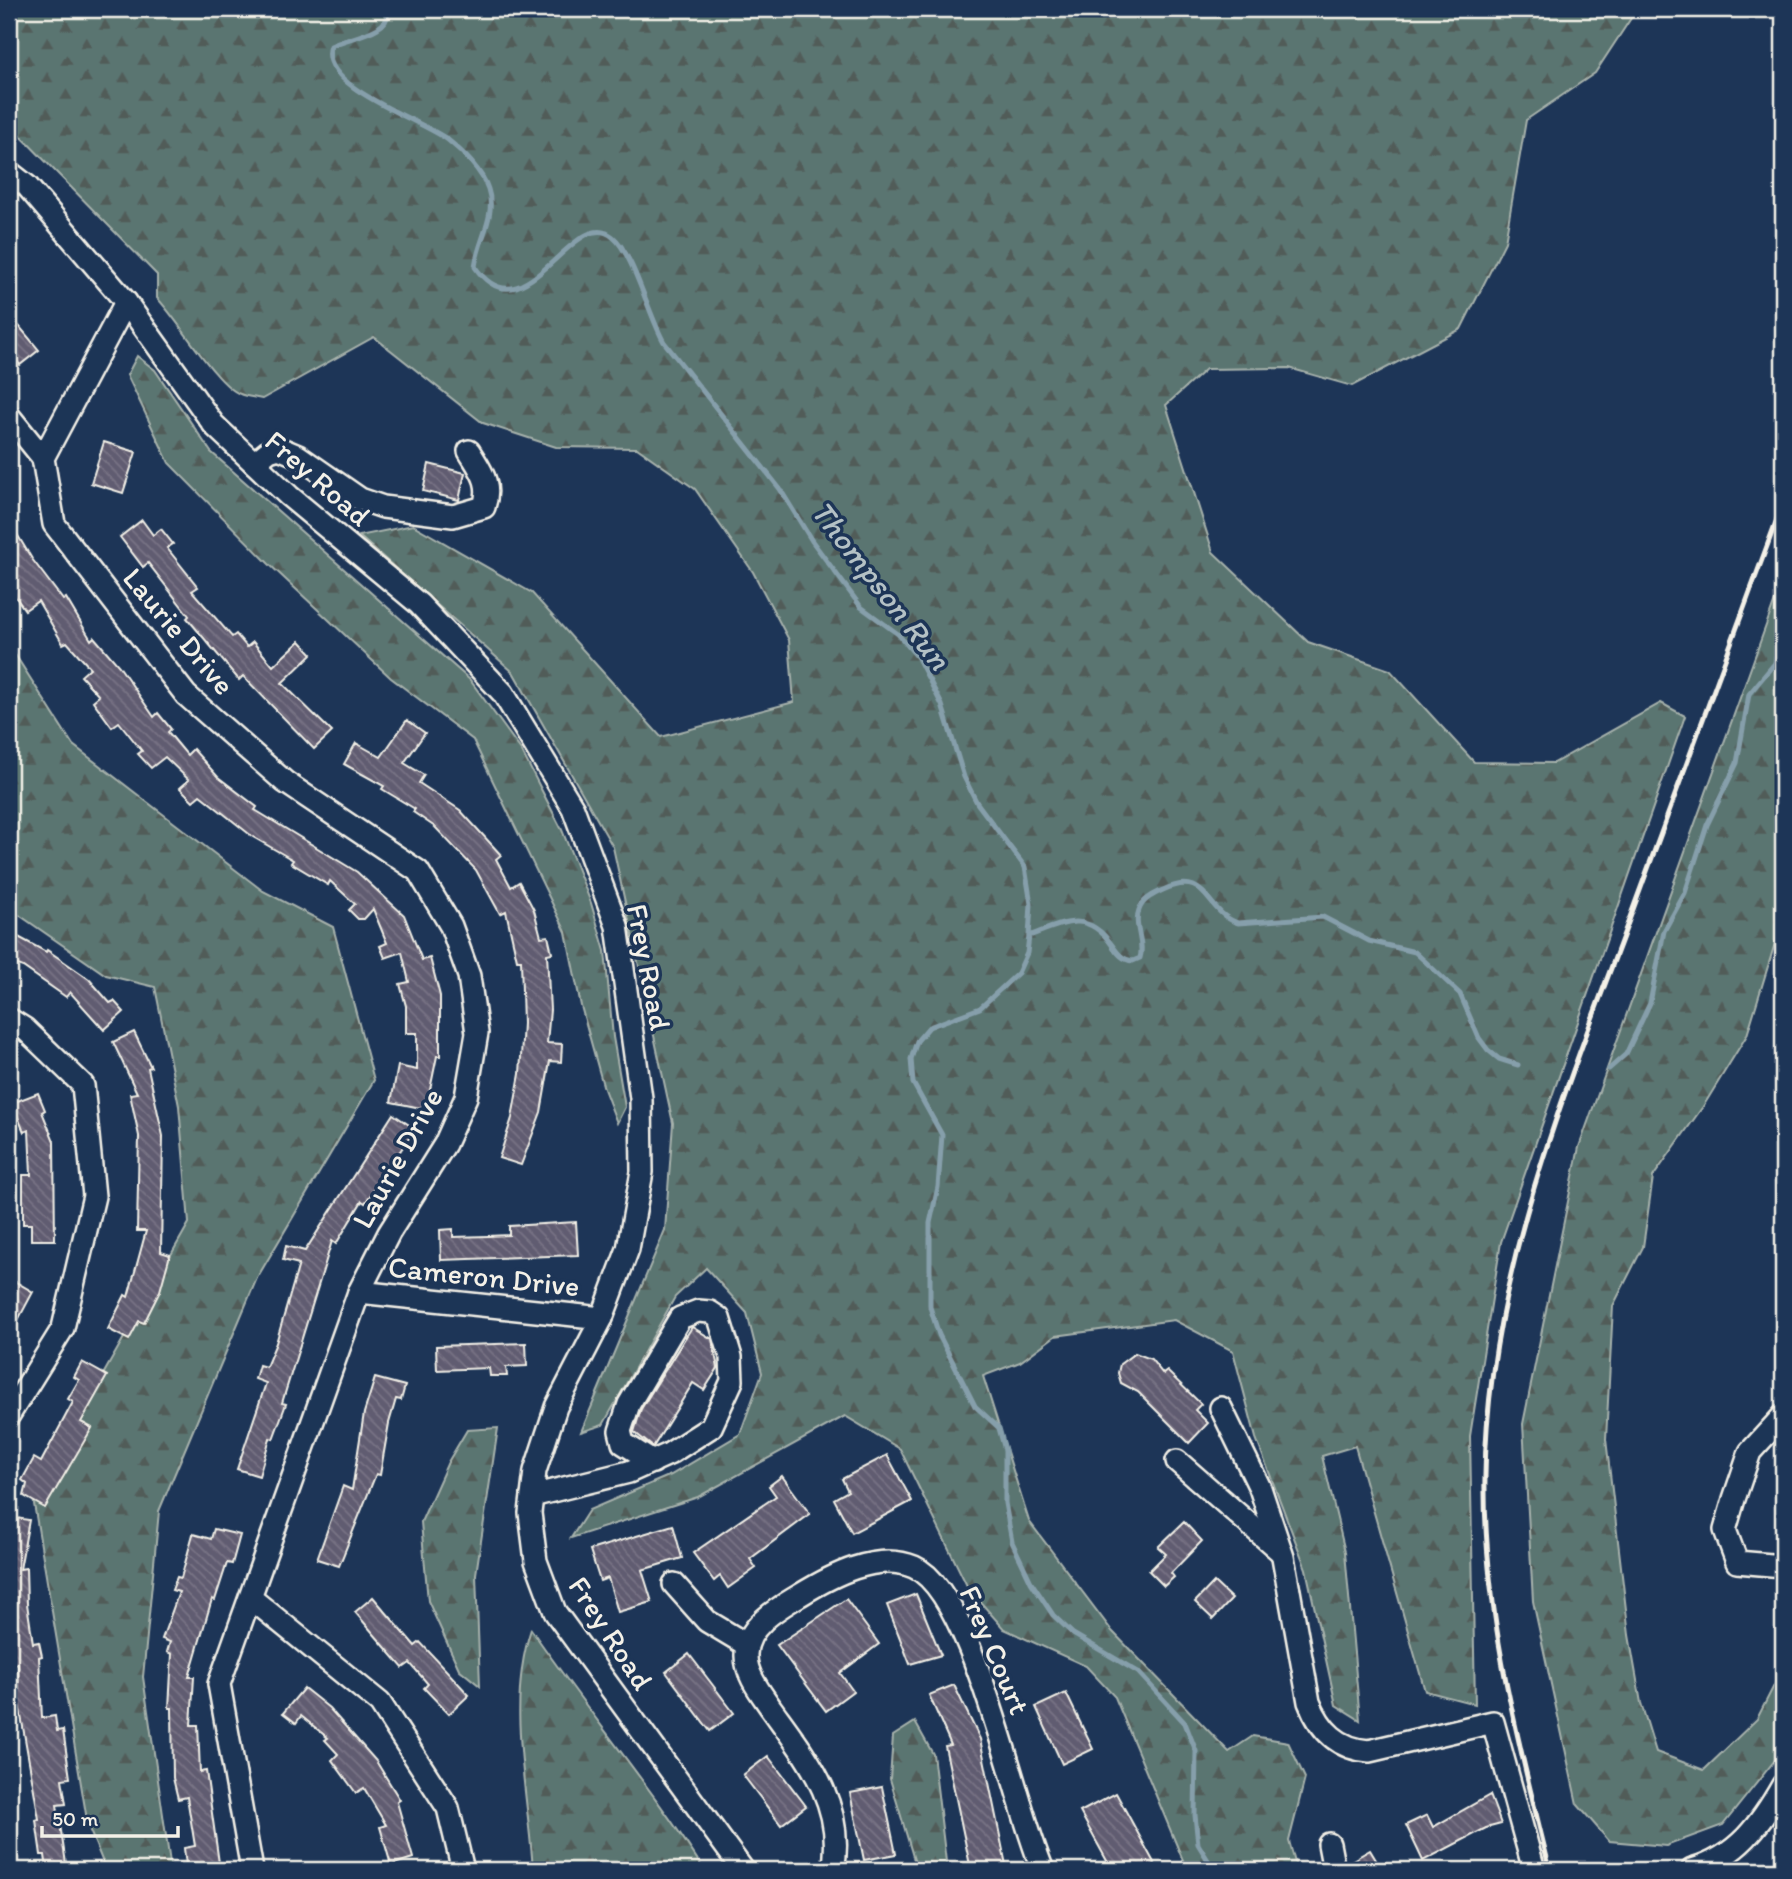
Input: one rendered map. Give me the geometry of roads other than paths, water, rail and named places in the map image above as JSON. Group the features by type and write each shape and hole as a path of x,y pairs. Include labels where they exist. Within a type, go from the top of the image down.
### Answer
{"street":[{"name":"Frey Road","path":"9,172 27,186 127,302 214,425 254,463 419,604 503,693 573,808 617,926 641,1098 642,1172 628,1249 602,1318 556,1407 535,1471 530,1513 536,1561 555,1612 743,1870"},
{"path":"9,416 43,458 127,302"},
{"path":"254,463 269,451 278,448 298,456 360,499 383,507 453,516 485,507 489,494 487,480 469,451"},
{"name":"Laurie Drive","path":"43,458 54,524 186,695 285,782 418,871 451,926 470,976 477,1032 466,1097 445,1144 389,1233 359,1292 252,1598 219,1684 252,1870"},
{"path":"9,1020 25,1029 83,1085 94,1196 63,1328 9,1415"},
{"name":"Cameron Drive","path":"359,1292 602,1318"},
{"path":"532,1496 629,1472 653,1462 711,1427 732,1381 731,1357 719,1318 710,1312 698,1311 680,1318 629,1404 620,1431 623,1443 653,1462"},
{"path":"1221,1408 1260,1488 1281,1552 1309,1702 1327,1733 1357,1750 1369,1751 1493,1722 1534,1870"},
{"path":"1783,1416 1750,1452 1725,1530 1737,1562 1783,1566"},
{"path":"1177,1461 1281,1552"},
{"name":"Frey Court","path":"747,1644 774,1611 829,1578 856,1568 902,1563 929,1577 956,1620 987,1696 1043,1870"},
{"path":"674,1584 707,1621 747,1644 746,1658 758,1689 810,1762 827,1795 835,1830 833,1870"},
{"path":"252,1598 380,1703 448,1808 463,1870"},
{"path":"1692,1870 1716,1861 1736,1849 1754,1832 1783,1784"},
{"path":"1329,1844 1334,1870"}],"waterway":[{"name":"Thompson Run","path":"387,9 387,17 376,29 331,46 331,61 339,75 355,88 448,140 477,169 488,189 490,209 475,267 494,285 512,288 530,280 582,237 598,231 613,237 634,270 664,342 780,489 812,541 861,607 898,634 918,658 942,705 964,777 977,803 1025,867 1031,904 1029,936 1027,953 1018,973 980,1008 929,1027 917,1041 911,1059 913,1083 942,1135 938,1187 930,1223 930,1307 939,1335 975,1406 999,1428 1005,1450 1005,1503 1012,1542 1031,1582 1053,1615 1073,1634 1138,1672 1185,1723 1196,1751 1195,1815 1198,1844 1214,1870"},
{"path":"1609,1069 1626,1054 1650,1003 1664,931 1685,893 1707,825 1737,763 1749,694 1775,663 1783,621"},
{"path":"1029,936 1064,924 1084,923 1103,934 1121,956 1133,961 1140,958 1141,952 1137,922 1141,906 1152,896 1178,885 1198,888 1218,910 1238,923 1323,917 1369,941 1415,952 1460,994 1479,1038 1488,1050 1499,1059 1518,1065"}],"railway":[{"path":"1550,1870 1515,1724 1496,1626 1490,1576 1485,1476 1489,1406 1498,1337 1530,1202 1573,1069 1783,503"}]}
